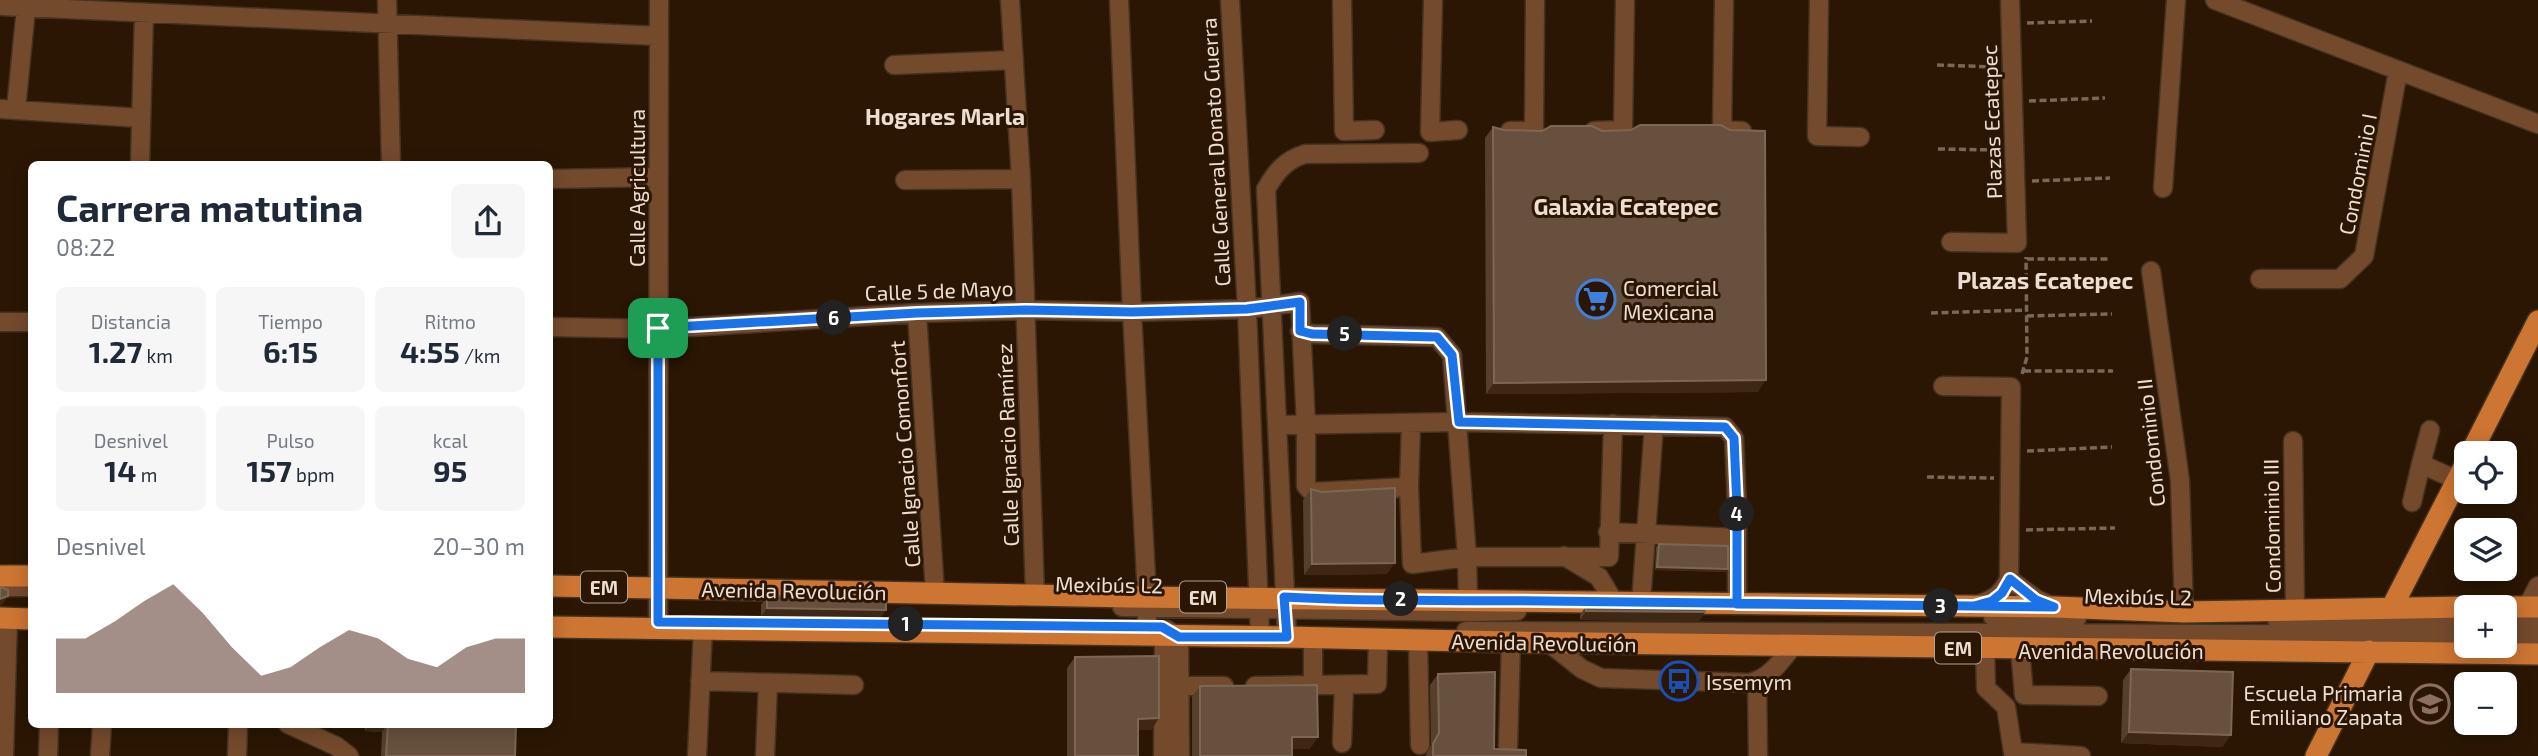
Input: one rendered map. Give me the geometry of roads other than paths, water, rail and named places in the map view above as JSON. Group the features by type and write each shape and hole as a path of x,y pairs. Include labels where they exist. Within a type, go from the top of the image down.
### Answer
{"main road":[{"path":"2477,441 2538,321"},
{"path":"2316,756 2454,485"},
{"path":"0,576 28,576"},
{"name":"Avenida Revolución","path":"553,586 658,593 1035,595 1155,623 1259,617 1286,632 1313,638 1985,649 2381,629 2454,610"},
{"name":"Avenida Revolución","path":"553,627 658,625 703,629 1155,623 1259,617 1284,603 1468,600 2054,607 2184,612 2295,610 2381,629 2538,654"},
{"path":"3,616 28,619"}],"street":[{"path":"387,0 391,161"},
{"name":"Calle Agricultura","path":"658,625 659,0"},
{"name":"Calle Ignacio Ramírez","path":"1010,0 1021,178 1035,595"},
{"path":"1119,0 1132,312 1163,756"},
{"name":"Calle General Donato Guerra","path":"1230,0 1247,309 1259,617"},
{"path":"1342,0 1344,131 1375,130"},
{"path":"1433,0 1430,132 1458,131"},
{"path":"1496,130 1534,131 1535,0"},
{"path":"1594,131 1623,130 1625,0"},
{"path":"1724,0 1722,130 1756,131"},
{"path":"1819,0 1817,136 1860,137"},
{"name":"Plazas Ecatepec","path":"1951,242 2018,243 2010,0"},
{"path":"2163,188 2176,0"},
{"path":"2215,0 2538,124"},
{"path":"0,6 659,36"},
{"path":"26,8 8,109 141,118"},
{"path":"140,161 144,13"},
{"path":"894,65 1014,60"},
{"name":"Condominio I","path":"2260,279 2340,279 2364,256 2398,71"},
{"path":"1286,632 1266,189 1276,172 1291,158 1305,154 1419,153"},
{"path":"553,179 658,177"},
{"path":"905,180 1021,178"},
{"name":"Condominio II","path":"2151,271 2180,481 2184,612"},
{"path":"1273,304 1300,302 1306,486 1312,492 1409,487"},
{"name":"Calle 5 de Mayo","path":"553,327 658,328 917,313 1025,310 1132,312 1247,309 1273,304"},
{"name":"Calle Ignacio Comonfort","path":"917,313 935,593"},
{"path":"0,322 28,322"},
{"path":"1300,331 1312,334 1437,337 1452,355 1459,422 1468,600"},
{"path":"1943,386 2011,387 2010,579 2002,593 1992,601 1974,606"},
{"path":"1277,425 1459,422 1725,427 1734,438 1738,538 1737,604"},
{"path":"1411,423 1409,487 1412,564 1467,557 1609,557 1613,424"},
{"path":"1641,603 1654,425"},
{"path":"2412,502 2430,430"},
{"name":"Condominio III","path":"2293,441 2295,610"},
{"path":"2421,464 2454,470"},
{"path":"1608,532 1738,538"},
{"path":"1564,556 1599,577 1614,602"},
{"path":"2010,579 2036,600 2054,607"},
{"path":"2517,616 2534,611 2538,586"},
{"path":"0,587 28,587"},
{"name":"Mexibús L2","path":"553,596 658,593 1155,623"},
{"name":"Mexibús L2","path":"1284,603 2381,629 2454,634"},
{"path":"4,756 3,616 28,613"},
{"name":"Mexibús L2","path":"553,619 658,625 1155,623"},
{"name":"Mexibús L2","path":"1286,632 2381,629 2454,622"},
{"path":"1155,623 1178,686 1180,756"},
{"path":"697,756 703,629"},
{"path":"2517,635 2538,636"},
{"path":"1313,638 1313,685"},
{"path":"1178,686 1377,684 1378,639"},
{"path":"1418,640 1420,745"},
{"path":"1508,642 1508,746"},
{"path":"1548,642 1582,670 1601,678 1750,683 1773,672 1793,646"},
{"path":"1985,649 1986,688 2006,707 2013,752 2081,756"},
{"path":"2020,649 2024,695 2098,696"},
{"path":"700,681 854,684"},
{"path":"1757,681 1758,756"},
{"path":"765,756 768,683"},
{"path":"1342,743 1344,685"},
{"path":"48,756 49,728"},
{"path":"100,756 102,728"},
{"path":"237,756 238,728"},
{"path":"297,728 336,746 349,756"}],"place":[{"name":"Comercial Mexicana","path":"1596,299"},
{"name":"Issemym","path":"1679,681"},
{"name":"Escuela Primaria Emiliano Zapata","path":"2430,704"}],"district":[{"name":"Hogares Marla","path":"945,116"},
{"name":"Galaxia Ecatepec","path":"1626,206"},
{"name":"Plazas Ecatepec","path":"2045,280"}]}
